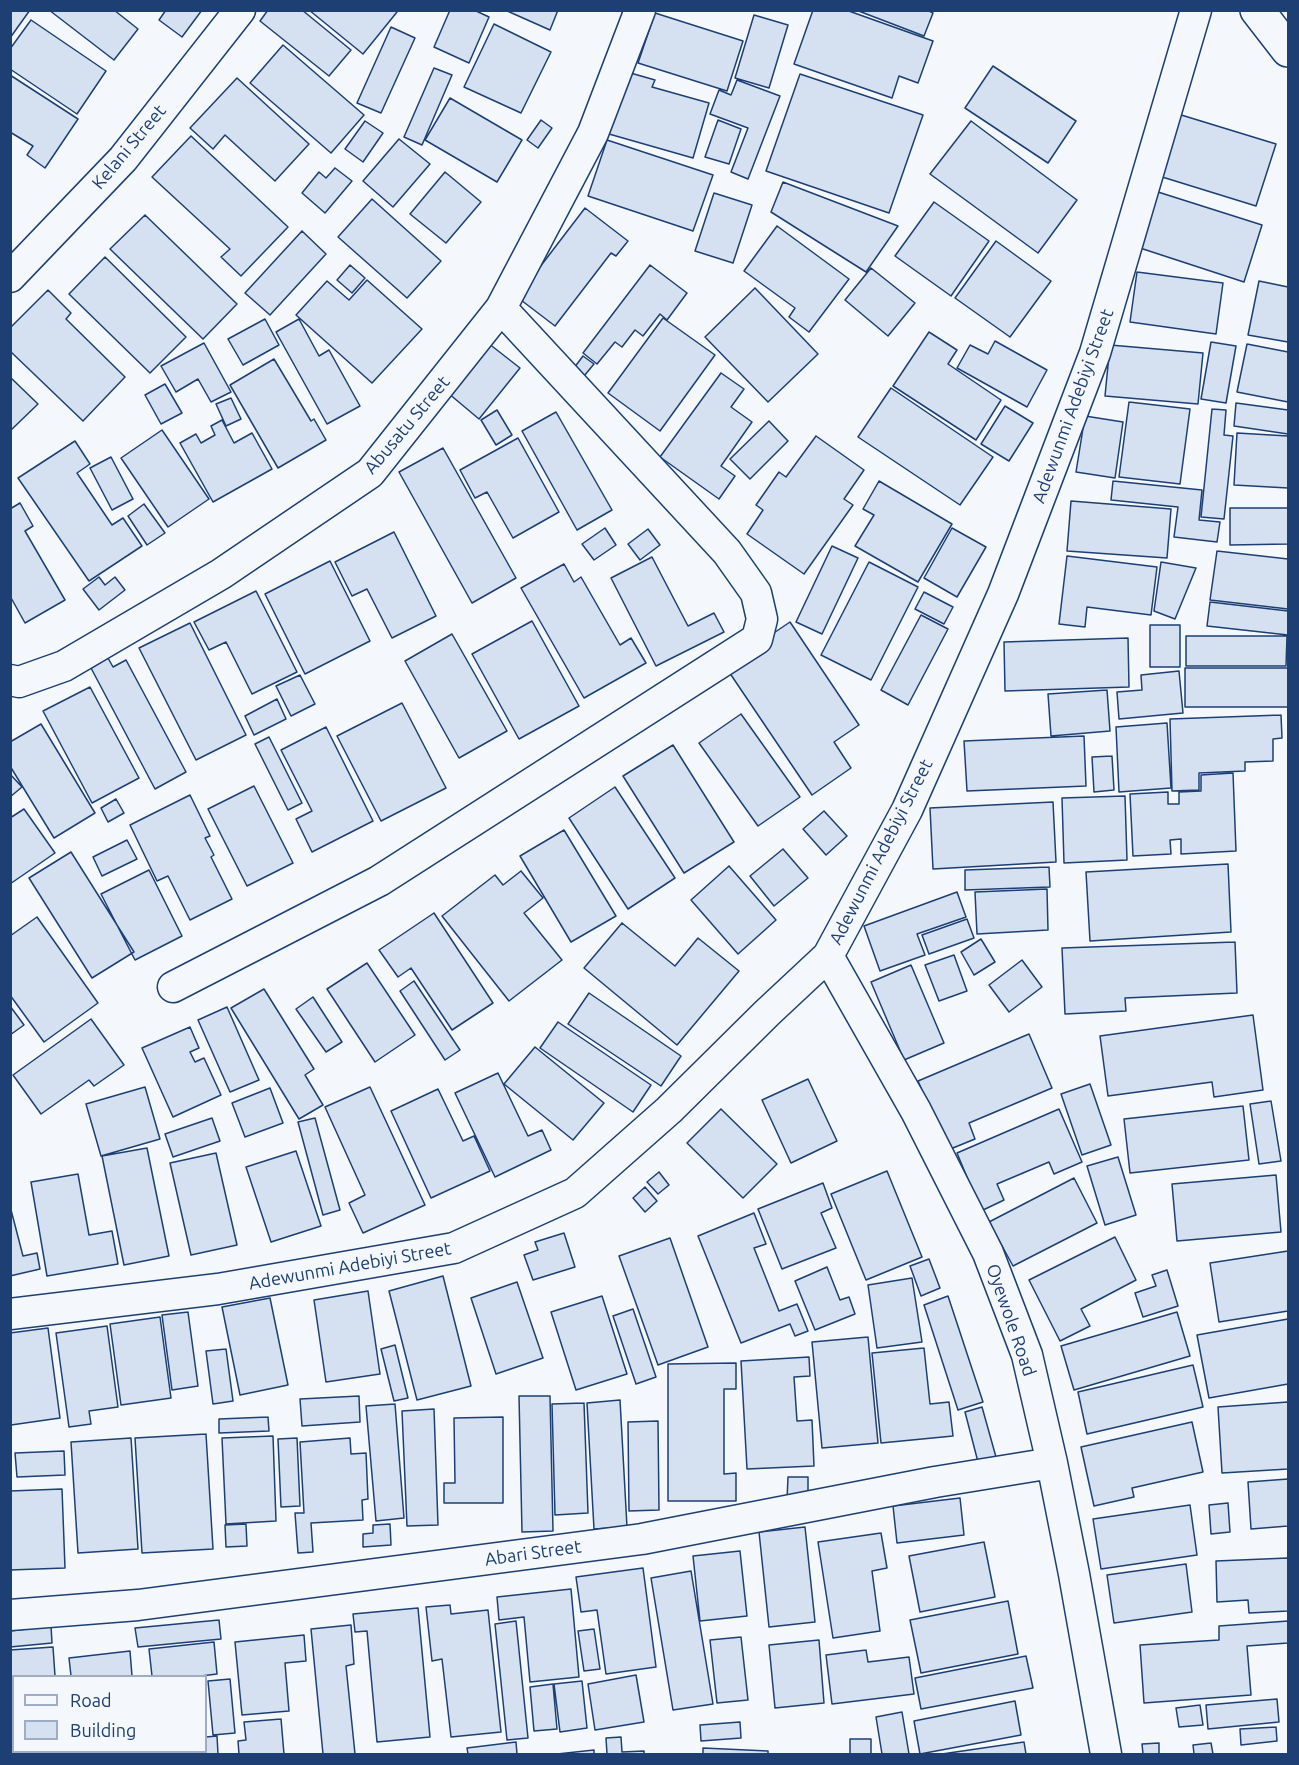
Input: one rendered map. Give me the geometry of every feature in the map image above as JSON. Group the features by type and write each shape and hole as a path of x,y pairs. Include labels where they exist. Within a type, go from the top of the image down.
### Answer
{"highway":[{"path":"1257,10 1288,50"}],"street":[{"name":"Kelani Street","path":"10,277 123,159 240,10"},
{"name":"Abusatu Street","path":"10,680 19,682 64,666 220,574 370,473 501,308 593,133 640,10"},
{"name":"Adewunmi Adebiyi Street","path":"10,1314 218,1289 454,1248 575,1193 669,1110 828,956 907,810 1003,594 1095,354 1196,10"},
{"path":"172,987 379,881 758,639 762,619 756,592 727,552 501,308"},
{"name":"Oyewole Road","path":"828,956 916,1111 988,1253 1027,1355 1052,1463 1106,1755"},
{"name":"Abari Street","path":"10,1615 138,1605 642,1539 935,1482 1052,1463"}],"building":[{"path":"10,10 30,10 10,38"},
{"path":"49,10 114,10 138,29 114,60"},
{"path":"166,10 202,10 182,37 159,20"},
{"path":"268,10 302,10 351,50 329,76 260,21"},
{"path":"309,10 396,10 397,12 363,54"},
{"path":"450,10 474,10 489,17 469,63 434,47"},
{"path":"505,10 558,10 550,30"},
{"path":"813,10 846,10 933,41 918,83 899,76 892,98 794,64"},
{"path":"856,10 927,10 933,13 924,36"},
{"path":"655,13 743,41 727,91 638,63"},
{"path":"754,15 788,25 769,88 735,78"},
{"path":"31,20 106,71 77,114 10,69 10,49"},
{"path":"494,24 551,52 521,113 464,87"},
{"path":"391,27 415,38 381,113 357,103"},
{"path":"283,45 364,115 331,153 250,83"},
{"path":"993,66 1076,121 1048,163 965,108"},
{"path":"434,68 452,75 422,145 404,137"},
{"path":"627,72 655,80 652,87 709,103 693,158 609,134"},
{"path":"800,74 923,115 889,213 766,171"},
{"path":"10,75 78,119 45,168 27,155 33,146 10,132"},
{"path":"237,78 309,144 275,181 225,135 213,149 190,128"},
{"path":"737,80 780,96 748,179 731,172 748,128 710,114 719,90 731,95"},
{"path":"450,98 522,140 497,182 425,140"},
{"path":"1178,114 1276,144 1256,206 1159,176"},
{"path":"541,120 552,128 538,148 527,140"},
{"path":"718,120 741,129 729,164 705,157"},
{"path":"365,121 383,133 363,162 345,149"},
{"path":"971,121 1077,200 1038,253 930,174"},
{"path":"191,136 288,227 241,276 221,257 230,249 152,177"},
{"path":"399,139 430,164 393,207 363,181"},
{"path":"607,140 713,175 693,231 588,196"},
{"path":"335,168 352,181 325,213 302,193 319,172 326,178"},
{"path":"445,172 481,202 446,243 410,214"},
{"path":"783,182 898,226 866,272 771,212"},
{"path":"1158,192 1262,225 1244,282 1140,248"},
{"path":"714,193 752,205 733,263 695,251"},
{"path":"372,199 441,261 407,298 338,237"},
{"path":"934,202 989,241 951,296 895,256"},
{"path":"585,208 628,241 616,256 611,253 555,326 517,297"},
{"path":"145,215 237,304 203,339 110,249"},
{"path":"777,226 849,279 809,332 789,317 795,308 744,271"},
{"path":"302,231 326,254 270,315 245,293"},
{"path":"996,241 1051,281 1010,337 955,298"},
{"path":"105,257 186,337 150,373 69,294"},
{"path":"350,265 365,278 352,293 337,280"},
{"path":"650,265 687,293 667,320 660,314 643,336 635,330 622,347 615,342 597,364 583,353"},
{"path":"871,268 915,303 888,336 845,300"},
{"path":"1137,272 1223,283 1216,334 1130,322"},
{"path":"367,280 422,329 372,383 296,315 327,281 349,300"},
{"path":"1259,281 1288,287 1288,342 1248,335"},
{"path":"755,288 818,354 768,402 705,337"},
{"path":"48,290 71,313 66,319 125,377 83,421 10,351 10,328"},
{"path":"663,318 715,355 660,431 608,393"},
{"path":"265,319 279,345 243,365 228,339"},
{"path":"299,319 319,356 329,350 360,406 327,424 276,332"},
{"path":"929,332 957,350 948,364 1001,400 976,440 893,386"},
{"path":"995,341 1047,370 1027,407 957,368 970,345 988,354"},
{"path":"1211,342 1236,346 1226,403 1201,399"},
{"path":"204,343 231,392 211,402 198,379 176,392 161,366"},
{"path":"488,343 520,368 479,419 448,393"},
{"path":"1247,344 1288,352 1288,402 1237,392"},
{"path":"1110,345 1203,353 1198,404 1105,396"},
{"path":"583,356 594,364 584,376 574,368"},
{"path":"274,359 311,421 314,419 326,440 278,468 230,385"},
{"path":"721,373 744,389 731,407 752,422 721,466 735,476 719,499 660,457"},
{"path":"10,377 38,404 10,431"},
{"path":"165,384 182,413 161,424 145,395"},
{"path":"891,388 993,457 960,505 858,437"},
{"path":"231,398 241,419 226,426 216,404"},
{"path":"1129,402 1190,409 1180,484 1119,477"},
{"path":"1236,403 1288,410 1288,434 1234,426"},
{"path":"1005,406 1033,423 1009,461 981,444"},
{"path":"1212,409 1226,410 1224,435 1233,436 1224,519 1201,517"},
{"path":"497,410 512,435 496,445 481,420"},
{"path":"556,412 612,510 577,530 522,431"},
{"path":"1085,416 1123,422 1115,478 1076,472"},
{"path":"222,420 234,443 252,433 272,469 213,502 180,443 196,434 201,443 215,435 211,426"},
{"path":"769,421 788,441 750,479 730,459"},
{"path":"162,430 209,499 168,527 121,458"},
{"path":"1237,433 1288,436 1288,488 1234,485"},
{"path":"816,436 864,470 844,499 853,505 804,574 747,534 763,510 756,505 779,472 786,477"},
{"path":"518,438 559,512 513,538 487,492 475,498 460,470"},
{"path":"75,441 90,464 77,473 112,525 123,518 142,546 89,581 18,478"},
{"path":"443,448 516,578 472,603 399,472"},
{"path":"111,457 133,499 112,510 90,468"},
{"path":"879,481 952,524 918,582 855,546 874,515 863,509"},
{"path":"1113,481 1202,490 1199,520 1220,522 1217,542 1174,537 1178,507 1111,500"},
{"path":"1071,501 1171,509 1167,558 1067,551"},
{"path":"20,503 33,526 25,531 65,600 25,623 10,596 10,509"},
{"path":"144,504 165,533 147,545 128,516"},
{"path":"1230,508 1288,508 1288,544 1230,545"},
{"path":"605,528 616,545 594,560 582,544"},
{"path":"952,528 986,547 957,597 924,578"},
{"path":"648,529 660,545 640,560 628,544"},
{"path":"394,532 436,616 392,638 367,589 352,596 335,562"},
{"path":"832,546 858,558 822,634 796,622"},
{"path":"1217,551 1288,559 1288,609 1210,600"},
{"path":"1067,556 1157,567 1151,615 1087,607 1085,627 1059,624"},
{"path":"652,557 688,626 714,613 724,632 656,666 611,578"},
{"path":"330,561 370,641 305,674 265,594"},
{"path":"869,562 918,587 871,680 821,655"},
{"path":"1161,562 1196,568 1175,619 1154,611"},
{"path":"564,564 574,582 581,577 620,645 631,638 646,663 584,698 521,588"},
{"path":"99,577 105,585 115,577 125,590 99,610 83,589"},
{"path":"256,591 297,672 252,694 226,642 209,650 194,622"},
{"path":"924,592 953,607 944,624 915,609"},
{"path":"1210,602 1288,611 1288,635 1207,626"},
{"path":"921,615 948,629 908,705 881,690"},
{"path":"532,621 579,706 519,739 472,654"},
{"path":"790,622 859,725 834,742 851,768 812,795 725,666"},
{"path":"190,623 246,735 196,760 139,648"},
{"path":"1150,625 1180,625 1180,667 1150,667"},
{"path":"452,634 507,731 459,758 405,661"},
{"path":"1186,636 1287,636 1286,666 1186,666"},
{"path":"1128,638 1129,687 1005,691 1004,642"},
{"path":"108,658 113,667 126,660 186,772 155,789 91,668"},
{"path":"1185,668 1288,668 1288,707 1185,707"},
{"path":"1179,671 1183,713 1119,719 1117,692 1142,690 1141,675"},
{"path":"300,675 315,704 291,716 276,686"},
{"path":"90,687 139,778 92,803 43,711"},
{"path":"1107,690 1110,731 1051,736 1048,694"},
{"path":"277,699 286,719 254,735 245,716"},
{"path":"402,703 446,788 381,821 337,736"},
{"path":"741,714 800,797 758,826 699,743"},
{"path":"1281,715 1282,738 1273,739 1273,761 1245,762 1245,771 1199,773 1199,790 1172,791 1170,719"},
{"path":"1167,723 1171,788 1119,792 1116,727"},
{"path":"41,724 95,813 54,838 10,766 10,742"},
{"path":"326,727 373,821 312,852 296,819 312,811 281,750"},
{"path":"1084,736 1086,786 967,791 964,741"},
{"path":"269,737 302,803 288,810 255,744"},
{"path":"673,745 734,842 684,873 623,776"},
{"path":"1112,756 1114,790 1094,792 1092,757"},
{"path":"1233,773 1236,851 1181,854 1181,839 1170,840 1171,854 1133,856 1130,794 1168,792 1168,804 1179,804 1179,792 1201,791 1201,775"},
{"path":"10,774 22,787 10,797"},
{"path":"254,786 293,863 247,886 208,809"},
{"path":"615,787 675,878 628,909 569,818"},
{"path":"190,795 210,836 205,838 214,855 211,857 232,899 190,920 168,876 157,881 130,825"},
{"path":"1125,796 1127,860 1064,863 1062,798"},
{"path":"116,799 124,813 108,822 101,808"},
{"path":"1053,802 1056,862 933,869 930,808"},
{"path":"24,809 55,853 10,884 10,818"},
{"path":"824,811 847,836 826,855 803,829"},
{"path":"564,830 616,916 571,942 520,856"},
{"path":"127,840 137,859 102,876 93,857"},
{"path":"783,849 808,878 774,906 750,876"},
{"path":"71,852 134,952 92,978 29,878"},
{"path":"1228,864 1231,932 1090,941 1086,872"},
{"path":"729,866 776,920 738,954 691,900"},
{"path":"1049,867 1050,887 965,890 965,870"},
{"path":"149,870 182,936 135,960 101,894"},
{"path":"521,871 543,898 524,913 562,960 509,1001 442,916 495,875 503,885"},
{"path":"1047,889 1048,930 977,934 975,892"},
{"path":"957,892 966,917 917,934 925,955 880,971 864,926"},
{"path":"434,913 493,1003 452,1030 411,968 398,977 379,950"},
{"path":"37,917 98,1003 44,1042 10,995 10,936"},
{"path":"967,919 974,938 929,954 922,935"},
{"path":"622,923 675,966 698,938 739,971 677,1045 584,968"},
{"path":"981,939 995,962 974,975 961,952"},
{"path":"1235,942 1237,993 1125,998 1126,1011 1065,1014 1062,948"},
{"path":"954,955 967,991 939,1001 925,965"},
{"path":"1022,960 1042,987 1009,1012 989,985"},
{"path":"367,963 415,1035 375,1062 327,989"},
{"path":"911,965 944,1043 904,1060 871,982"},
{"path":"414,981 460,1050 445,1060 400,991"},
{"path":"264,989 314,1069 305,1075 323,1105 299,1119 231,1008"},
{"path":"589,993 681,1056 661,1086 568,1024"},
{"path":"313,997 342,1042 326,1052 296,1009"},
{"path":"10,1006 24,1025 10,1035"},
{"path":"227,1007 259,1080 230,1092 198,1020"},
{"path":"1253,1015 1263,1090 1214,1097 1212,1082 1108,1096 1100,1036"},
{"path":"91,1019 124,1065 94,1086 89,1080 41,1114 13,1075"},
{"path":"558,1022 651,1085 633,1112 540,1048"},
{"path":"190,1027 199,1048 190,1052 195,1062 204,1058 221,1095 173,1117 142,1048"},
{"path":"1029,1034 1052,1088 969,1123 975,1139 948,1150 918,1081"},
{"path":"535,1047 604,1103 573,1140 504,1084"},
{"path":"498,1073 528,1136 542,1130 551,1150 495,1177 455,1093"},
{"path":"808,1079 837,1141 791,1163 762,1100"},
{"path":"1090,1084 1111,1145 1082,1155 1061,1094"},
{"path":"145,1087 160,1139 101,1156 86,1104"},
{"path":"370,1087 425,1205 363,1233 349,1203 365,1195 325,1107"},
{"path":"270,1088 283,1123 245,1137 232,1103"},
{"path":"438,1089 463,1141 474,1136 490,1171 431,1198 391,1111"},
{"path":"1271,1101 1281,1161 1259,1164 1250,1104"},
{"path":"1243,1106 1249,1160 1130,1173 1124,1119"},
{"path":"721,1109 777,1164 743,1198 687,1143"},
{"path":"1059,1109 1082,1162 1054,1174 1049,1162 997,1184 1004,1200 981,1211 957,1153"},
{"path":"212,1118 220,1141 173,1157 165,1134"},
{"path":"315,1118 340,1210 323,1215 298,1122"},
{"path":"147,1148 169,1256 124,1265 102,1156"},
{"path":"296,1151 321,1226 271,1242 246,1167"},
{"path":"216,1153 237,1245 191,1255 170,1163"},
{"path":"1118,1157 1136,1215 1105,1225 1087,1166"},
{"path":"887,1171 922,1257 866,1280 831,1194"},
{"path":"659,1172 669,1185 658,1194 647,1182"},
{"path":"78,1174 89,1235 112,1231 118,1264 47,1276 31,1182"},
{"path":"1276,1175 1281,1232 1177,1241 1172,1184"},
{"path":"1074,1178 1097,1223 1013,1266 989,1222"},
{"path":"823,1183 832,1208 821,1213 836,1248 782,1269 758,1209"},
{"path":"645,1187 657,1201 645,1212 633,1198"},
{"path":"10,1206 23,1256 37,1253 40,1269 10,1276"},
{"path":"754,1213 766,1244 754,1248 779,1311 797,1304 808,1331 795,1336 790,1324 741,1343 698,1236"},
{"path":"564,1233 575,1267 533,1280 524,1255 538,1250 535,1242"},
{"path":"1115,1237 1136,1280 1081,1309 1090,1326 1060,1341 1029,1280"},
{"path":"670,1238 708,1347 658,1365 619,1256"},
{"path":"1288,1251 1288,1311 1219,1322 1210,1263"},
{"path":"929,1259 940,1288 921,1296 910,1266"},
{"path":"827,1267 840,1300 849,1297 855,1314 815,1330 795,1281"},
{"path":"1167,1270 1178,1306 1143,1317 1135,1293 1156,1286 1152,1275"},
{"path":"443,1276 471,1386 417,1400 389,1291"},
{"path":"912,1278 922,1342 877,1348 868,1285"},
{"path":"517,1282 543,1358 496,1374 471,1298"},
{"path":"368,1291 380,1374 326,1382 314,1300"},
{"path":"602,1296 627,1374 576,1390 551,1312"},
{"path":"948,1296 983,1402 958,1410 924,1305"},
{"path":"270,1298 288,1385 240,1395 222,1307"},
{"path":"633,1309 656,1377 636,1384 613,1316"},
{"path":"188,1312 198,1386 172,1390 162,1315"},
{"path":"1177,1312 1190,1356 1074,1390 1061,1346"},
{"path":"160,1317 171,1398 121,1405 110,1324"},
{"path":"1288,1319 1288,1384 1209,1398 1197,1335"},
{"path":"107,1326 118,1407 89,1411 91,1424 69,1427 56,1333"},
{"path":"48,1328 60,1418 11,1425 10,1333"},
{"path":"868,1337 878,1443 822,1448 812,1342"},
{"path":"395,1345 408,1398 394,1401 381,1349"},
{"path":"924,1348 930,1404 949,1402 953,1436 881,1443 872,1353"},
{"path":"226,1349 233,1401 213,1404 206,1351"},
{"path":"809,1357 810,1376 794,1377 797,1421 812,1420 814,1466 747,1469 741,1361"},
{"path":"736,1363 736,1389 724,1389 724,1474 736,1473 736,1501 668,1501 668,1364"},
{"path":"1193,1365 1203,1407 1087,1434 1078,1392"},
{"path":"359,1396 360,1422 302,1426 300,1399"},
{"path":"519,1396 550,1396 553,1531 522,1532"},
{"path":"620,1400 627,1527 594,1529 587,1403"},
{"path":"1288,1402 1288,1469 1222,1473 1218,1407"},
{"path":"584,1403 588,1513 555,1515 552,1404"},
{"path":"395,1404 404,1518 376,1521 366,1406"},
{"path":"982,1407 996,1457 978,1462 965,1412"},
{"path":"434,1409 438,1525 407,1526 402,1411"},
{"path":"268,1417 269,1431 219,1433 219,1419"},
{"path":"503,1417 503,1503 444,1503 444,1483 455,1483 454,1418"},
{"path":"658,1421 659,1510 629,1511 628,1422"},
{"path":"1192,1422 1203,1472 1132,1488 1134,1497 1094,1506 1081,1447"},
{"path":"206,1434 213,1549 142,1553 135,1438"},
{"path":"273,1436 276,1521 226,1524 222,1438"},
{"path":"131,1438 138,1549 78,1553 71,1442"},
{"path":"297,1438 300,1506 281,1507 278,1439"},
{"path":"350,1438 351,1454 366,1453 368,1499 362,1500 363,1520 311,1523 313,1552 298,1553 295,1513 304,1513 300,1442"},
{"path":"64,1451 65,1475 17,1477 15,1453"},
{"path":"788,1477 808,1477 808,1500 787,1500"},
{"path":"1288,1479 1288,1526 1251,1529 1248,1482"},
{"path":"62,1489 65,1568 10,1570 10,1491"},
{"path":"960,1498 964,1535 897,1543 893,1506"},
{"path":"1228,1503 1230,1532 1211,1534 1209,1505"},
{"path":"1190,1505 1197,1555 1101,1569 1093,1519"},
{"path":"246,1524 247,1546 226,1547 225,1525"},
{"path":"390,1524 391,1545 363,1547 363,1534 373,1533 373,1525"},
{"path":"805,1527 815,1622 769,1627 759,1532"},
{"path":"881,1533 887,1568 872,1571 880,1631 833,1638 818,1542"},
{"path":"984,1542 995,1597 920,1612 909,1556"},
{"path":"740,1551 747,1616 700,1621 693,1556"},
{"path":"1288,1558 1288,1611 1249,1613 1248,1600 1217,1602 1216,1561"},
{"path":"1186,1564 1192,1612 1114,1623 1107,1575"},
{"path":"643,1568 656,1667 606,1674 597,1610 581,1612 576,1577"},
{"path":"691,1571 713,1704 673,1710 651,1578"},
{"path":"571,1589 579,1677 530,1682 524,1617 499,1620 497,1597"},
{"path":"1008,1601 1018,1654 921,1673 910,1620"},
{"path":"450,1605 451,1614 488,1610 501,1732 451,1737 442,1659 432,1661 426,1607"},
{"path":"418,1608 430,1737 377,1742 367,1631 355,1632 353,1614"},
{"path":"219,1620 221,1639 138,1647 135,1628"},
{"path":"516,1621 528,1738 507,1740 495,1624"},
{"path":"1288,1621 1288,1643 1247,1646 1251,1695 1144,1703 1140,1645 1219,1640 1219,1626"},
{"path":"351,1625 354,1664 346,1666 355,1754 323,1754 311,1629"},
{"path":"51,1626 52,1643 10,1647 10,1631"},
{"path":"594,1629 600,1669 584,1671 578,1631"},
{"path":"304,1635 306,1661 285,1663 289,1711 242,1715 235,1642"},
{"path":"741,1637 748,1700 717,1703 710,1640"},
{"path":"819,1640 824,1703 775,1708 769,1645"},
{"path":"214,1642 217,1674 152,1675 149,1649"},
{"path":"53,1647 55,1675 12,1675 12,1748 10,1748 10,1650"},
{"path":"866,1650 868,1662 909,1657 914,1694 832,1704 826,1655"},
{"path":"130,1651 132,1675 71,1675 69,1658"},
{"path":"1026,1656 1033,1688 921,1709 915,1678"},
{"path":"636,1675 644,1722 595,1730 588,1684"},
{"path":"230,1679 235,1733 213,1735 208,1681"},
{"path":"582,1681 587,1728 560,1732 554,1684"},
{"path":"553,1684 557,1729 534,1731 530,1687"},
{"path":"1277,1699 1279,1722 1208,1729 1206,1705"},
{"path":"1015,1701 1021,1735 920,1754 914,1721"},
{"path":"1200,1705 1203,1725 1179,1727 1176,1708"},
{"path":"902,1712 909,1754 882,1754 876,1717"},
{"path":"281,1719 284,1754 239,1754 238,1741 246,1740 244,1722"},
{"path":"740,1722 741,1738 701,1741 700,1725"},
{"path":"1276,1727 1277,1741 1241,1745 1240,1729"},
{"path":"217,1736 218,1754 147,1754 207,1753 207,1737"},
{"path":"621,1737 622,1752 644,1751 644,1754 607,1754 606,1738"},
{"path":"850,1739 871,1739 871,1754 850,1754"},
{"path":"516,1742 517,1754 468,1754 467,1748"},
{"path":"1024,1742 1026,1754 942,1754"},
{"path":"1159,1743 1159,1754 1143,1754 1142,1744"},
{"path":"1211,1743 1213,1754 1194,1754 1193,1745"},
{"path":"703,1748 768,1751 768,1754 703,1754"},
{"path":"594,1750 594,1754 557,1754"}]}
